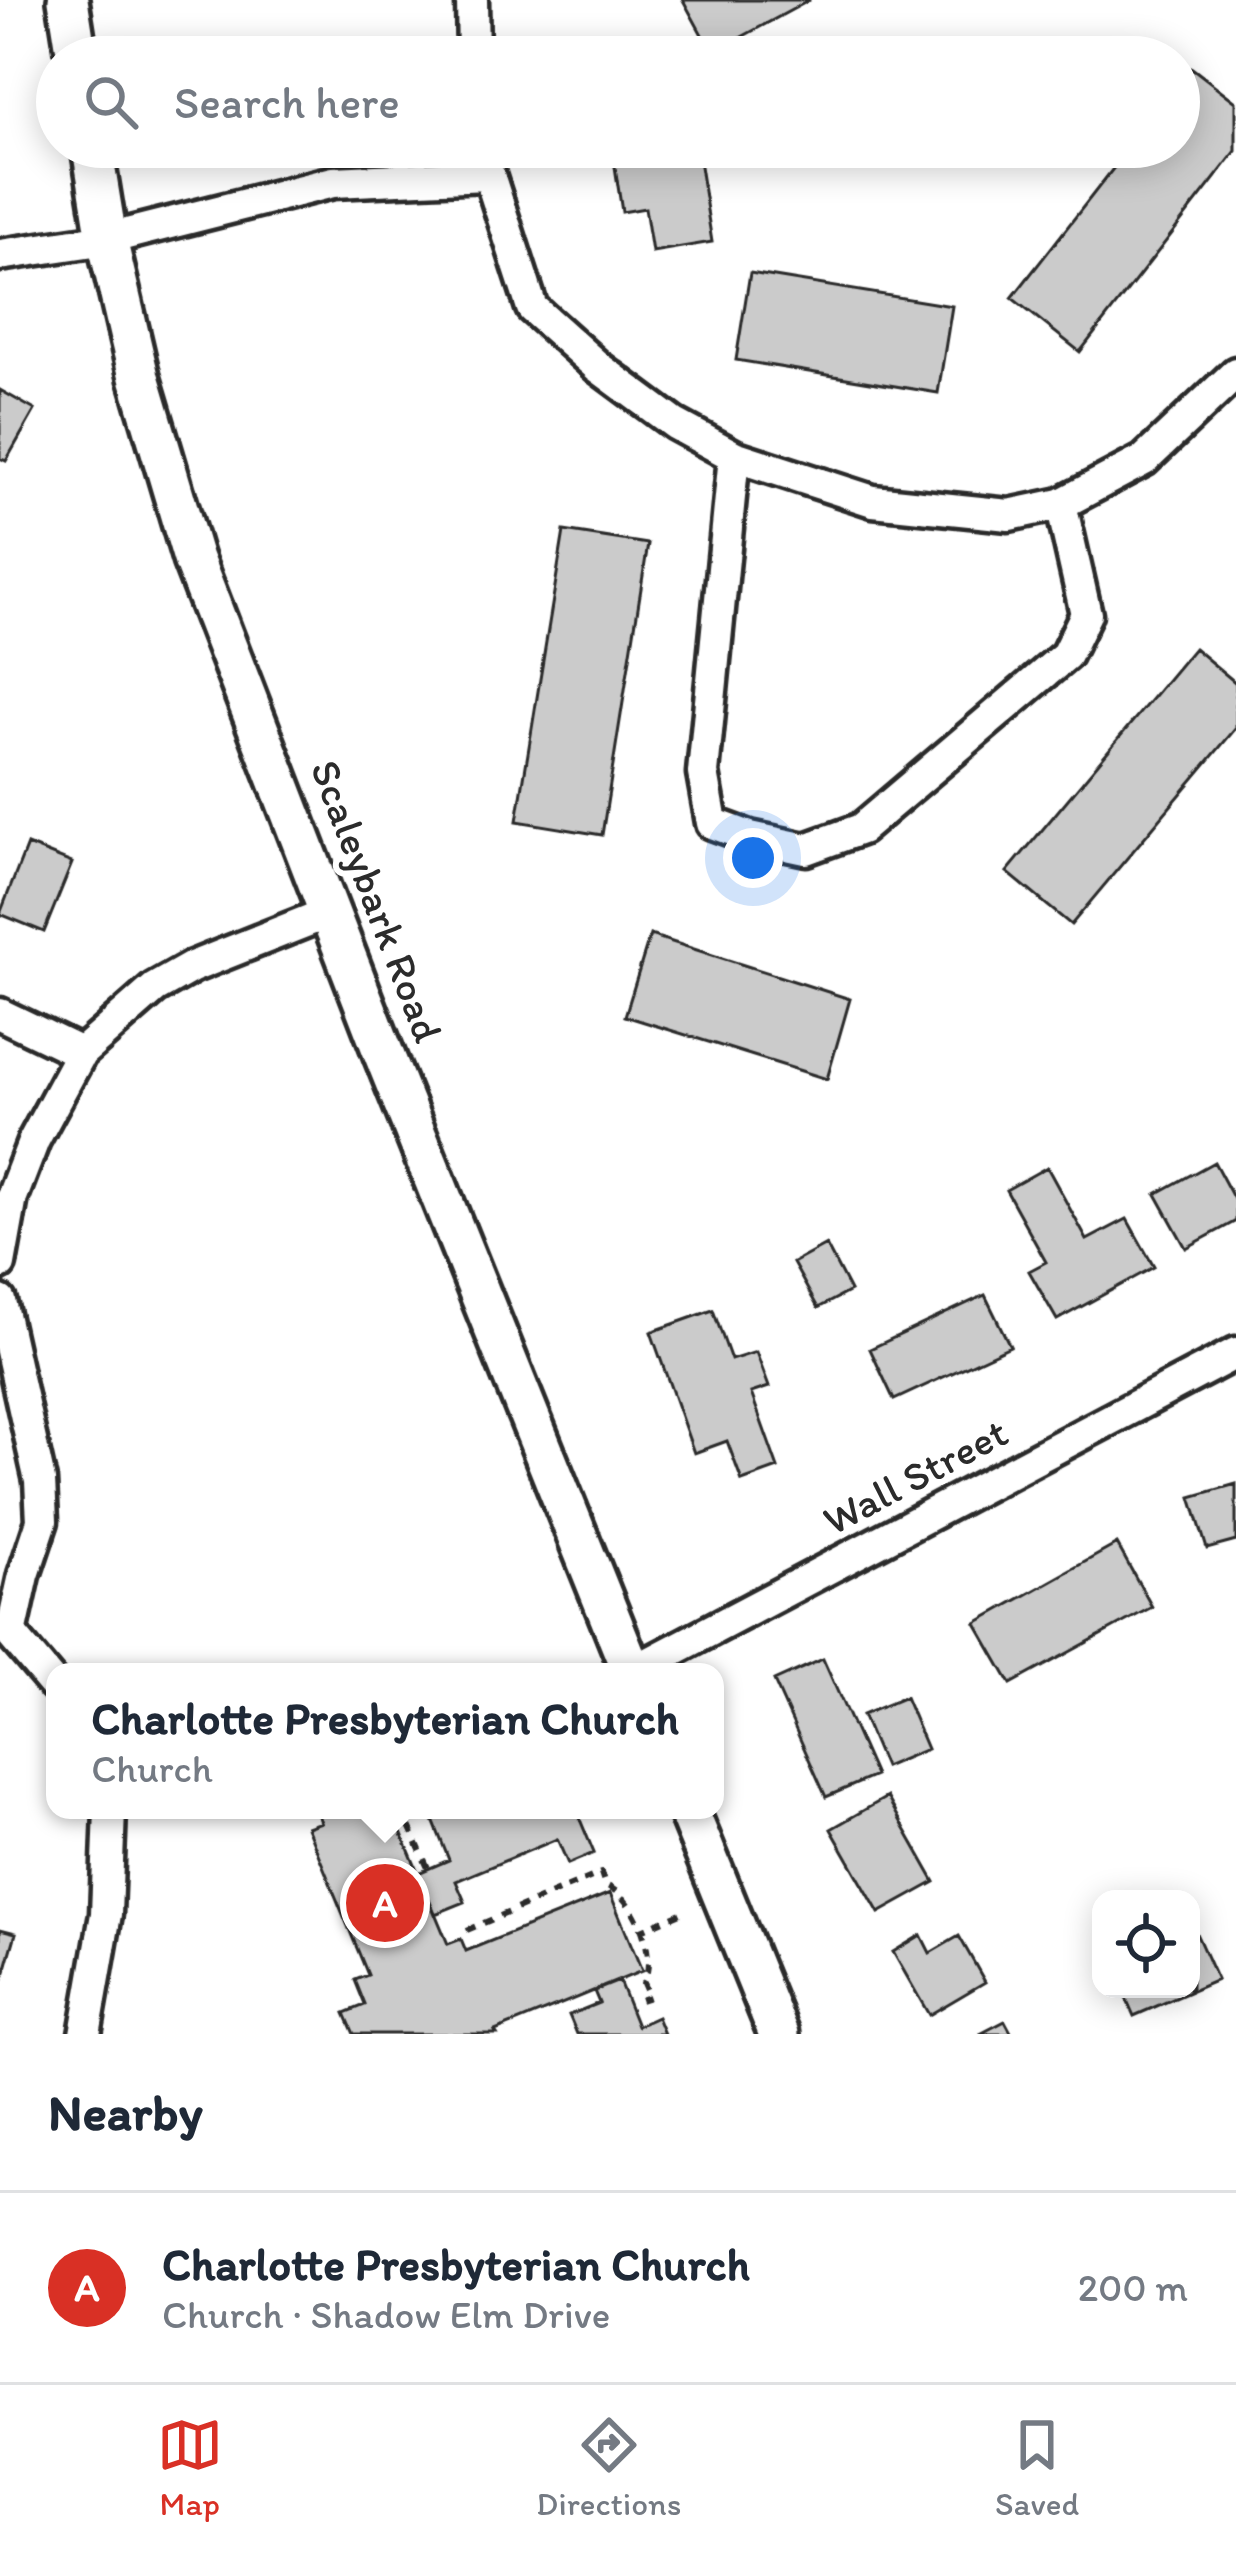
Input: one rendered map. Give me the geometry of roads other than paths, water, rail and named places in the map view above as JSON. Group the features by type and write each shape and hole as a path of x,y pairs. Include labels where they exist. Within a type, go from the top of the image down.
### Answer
{"street":[{"path":"68,0 74,36"},
{"path":"472,0 472,36"},
{"name":"Scaleybark Road","path":"95,168 107,239 154,439 193,559 628,1663"},
{"path":"0,255 107,239 333,182 433,168"},
{"path":"485,168 532,308 598,367 675,424 734,456 873,501 1009,515 1061,504 1144,460 1236,373"},
{"path":"734,456 703,773 712,823 806,850 861,829 1066,655 1085,614 1061,504"},
{"path":"0,1264 12,1197 34,1140 81,1053 155,988 192,967 330,912"},
{"path":"0,1014 81,1053"},
{"path":"0,1301 40,1481 42,1521 11,1634 46,1675"},
{"name":"Wall Street","path":"649,1663 1236,1353"},
{"path":"85,2034 106,1914 110,1819"},
{"path":"692,1819 779,2034"}],"place":[{"name":"Charlotte Presbyterian Church","path":"385,1903"}]}
